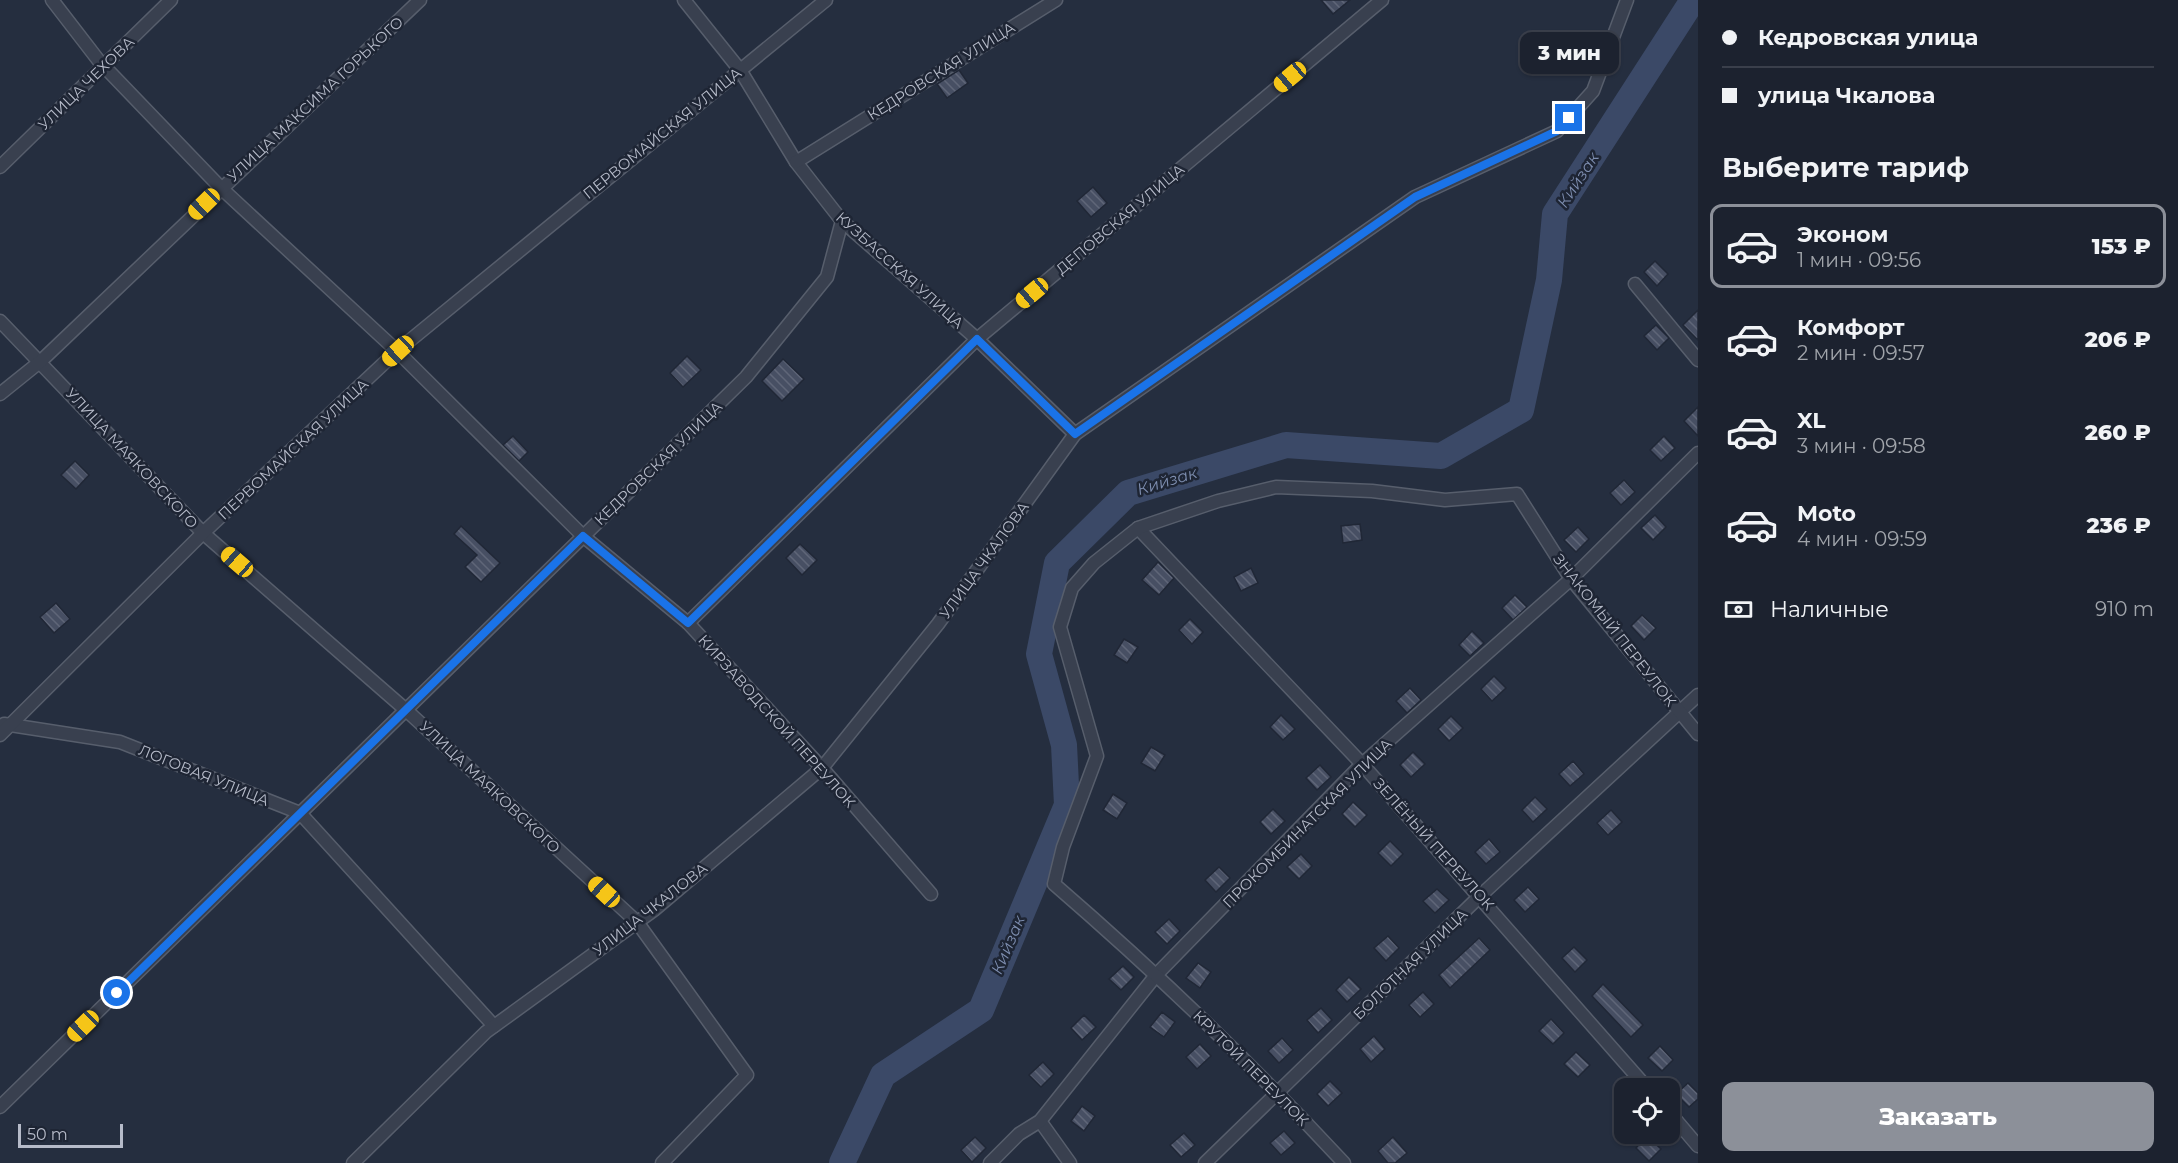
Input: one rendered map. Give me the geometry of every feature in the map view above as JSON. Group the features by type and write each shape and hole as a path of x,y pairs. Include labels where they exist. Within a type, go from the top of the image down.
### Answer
{"street":[{"name":"КИРЗАВОДСКОЙ ПЕРЕУЛОК","path":"52,0 104,66 221,188 398,351 583,536 688,623 822,768 931,894"},
{"name":"УЛИЦА ЧЕХОВА","path":"0,167 171,0"},
{"name":"УЛИЦА МАКСИМА ГОРЬКОГО","path":"0,394 41,362 420,0"},
{"name":"КУЗБАССКАЯ УЛИЦА","path":"684,0 740,70 796,162 842,221 977,339 1075,434"},
{"name":"ПЕРВОМАЙСКАЯ УЛИЦА","path":"0,735 5,725 203,533 398,351 826,0"},
{"name":"КЕДРОВСКАЯ УЛИЦА","path":"796,162 1056,0"},
{"name":"ДЕПОВСКАЯ УЛИЦА","path":"688,623 977,339 1382,0"},
{"name":"УЛИЦА ЧКАЛОВА","path":"353,1163 494,1026 637,922 822,768 938,624 1075,434 1415,197 1557,131 1593,91 1627,0"},
{"name":"КЕДРОВСКАЯ УЛИЦА","path":"0,1107 746,377 826,277 842,221"},
{"path":"1635,284 1698,360"},
{"name":"УЛИЦА МАЯКОВСКОГО","path":"0,321 203,533 406,710 637,922 747,1075 662,1163"},
{"name":"ПРОКОМБИНАТСКАЯ УЛИЦА","path":"990,1163 1019,1134 1040,1121 1157,974 1362,764 1571,579 1698,453"},
{"name":"ЗНАКОМЫЙ ПЕРЕУЛОК","path":"1138,528 1218,501 1276,486 1372,491 1445,500 1517,494 1571,579 1698,734"},
{"name":"ЗЕЛЁНЫЙ ПЕРЕУЛОК","path":"1138,528 1362,764 1638,1078"},
{"name":"КРУТОЙ ПЕРЕУЛОК","path":"1138,528 1094,563 1072,588 1060,627 1097,756 1063,847 1054,884 1157,974 1278,1092 1344,1163"},
{"name":"БОЛОТНАЯ УЛИЦА","path":"1205,1163 1480,896 1698,695"},
{"name":"ЛОГОВАЯ УЛИЦА","path":"5,725 120,742 300,813 494,1026"},
{"path":"1040,1121 1070,1163"},
{"path":"1680,1125 1698,1146"}],"building":[{"path":"1321,0 1350,0 1333,14"},
{"path":"959,70 968,83 947,98 937,84"},
{"path":"1093,187 1107,203 1091,217 1077,201"},
{"path":"1655,261 1668,274 1657,286 1644,272"},
{"path":"1698,310 1698,340 1683,325"},
{"path":"1656,325 1669,338 1657,350 1644,336"},
{"path":"687,356 701,370 683,387 670,373"},
{"path":"783,359 804,379 782,401 762,381"},
{"path":"1698,407 1698,436 1684,421"},
{"path":"513,436 528,452 519,461 503,445"},
{"path":"1664,436 1675,448 1661,461 1650,450"},
{"path":"75,461 89,475 76,489 61,475"},
{"path":"1624,480 1635,492 1621,505 1610,493"},
{"path":"1655,515 1666,527 1653,540 1641,528"},
{"path":"1360,524 1362,540 1343,543 1341,526"},
{"path":"461,526 500,563 481,582 465,567 477,555 454,534"},
{"path":"1578,527 1589,539 1576,552 1564,540"},
{"path":"800,544 817,560 802,575 786,558"},
{"path":"1158,562 1174,578 1159,595 1142,580"},
{"path":"1251,568 1258,583 1241,591 1234,577"},
{"path":"1515,595 1527,607 1513,620 1502,608"},
{"path":"56,603 70,619 54,633 40,617"},
{"path":"1642,615 1656,628 1644,640 1631,626"},
{"path":"1190,619 1203,632 1192,644 1179,630"},
{"path":"1472,631 1484,643 1470,656 1459,645"},
{"path":"1124,639 1138,647 1127,663 1114,655"},
{"path":"1494,676 1506,688 1492,701 1481,689"},
{"path":"1410,688 1421,700 1407,713 1396,701"},
{"path":"1281,715 1295,729 1283,740 1270,727"},
{"path":"1451,716 1463,728 1449,741 1438,729"},
{"path":"1151,747 1165,755 1155,771 1141,763"},
{"path":"1413,752 1425,764 1411,777 1400,765"},
{"path":"1573,761 1584,774 1570,786 1559,774"},
{"path":"1320,765 1331,777 1317,790 1306,778"},
{"path":"1113,794 1127,803 1117,819 1103,810"},
{"path":"1535,797 1547,809 1533,822 1522,810"},
{"path":"1353,802 1367,815 1355,827 1342,814"},
{"path":"1273,809 1285,821 1271,834 1260,822"},
{"path":"1611,810 1622,822 1608,835 1597,823"},
{"path":"1489,839 1500,852 1486,864 1475,852"},
{"path":"1390,841 1403,854 1391,866 1378,853"},
{"path":"1301,854 1312,866 1299,879 1287,867"},
{"path":"1219,867 1230,878 1216,892 1205,880"},
{"path":"1528,887 1539,899 1525,912 1514,900"},
{"path":"1437,889 1449,900 1435,913 1423,901"},
{"path":"1169,919 1180,931 1167,944 1155,932"},
{"path":"1388,936 1399,948 1386,961 1374,948"},
{"path":"1479,938 1490,950 1450,988 1439,975"},
{"path":"1574,947 1587,960 1575,972 1562,958"},
{"path":"1198,963 1211,972 1200,988 1186,978"},
{"path":"1123,966 1134,977 1121,990 1109,979"},
{"path":"1349,977 1361,989 1347,1002 1336,990"},
{"path":"1603,984 1643,1025 1631,1037 1592,996"},
{"path":"1423,992 1434,1004 1420,1017 1409,1005"},
{"path":"1321,1008 1332,1020 1318,1033 1307,1020"},
{"path":"1162,1012 1175,1022 1164,1037 1150,1027"},
{"path":"1084,1015 1096,1027 1082,1040 1071,1028"},
{"path":"1551,1019 1564,1033 1553,1044 1539,1031"},
{"path":"1374,1036 1385,1049 1371,1062 1360,1049"},
{"path":"1282,1038 1293,1050 1279,1063 1268,1051"},
{"path":"1200,1044 1211,1056 1197,1069 1186,1057"},
{"path":"1660,1046 1673,1060 1662,1071 1648,1058"},
{"path":"1576,1052 1590,1065 1578,1077 1564,1064"},
{"path":"1043,1062 1054,1074 1041,1087 1029,1075"},
{"path":"1330,1081 1342,1093 1328,1106 1317,1094"},
{"path":"1688,1083 1698,1093 1698,1099 1689,1107 1680,1098 1680,1090"},
{"path":"1082,1106 1095,1116 1084,1131 1071,1121"},
{"path":"1284,1131 1295,1143 1281,1155 1270,1143"},
{"path":"1184,1133 1195,1145 1181,1157 1170,1145"},
{"path":"975,1137 986,1148 972,1162 961,1150"},
{"path":"1393,1137 1407,1153 1395,1163 1388,1163 1378,1151"},
{"path":"1640,1144 1656,1144 1661,1149 1649,1161 1636,1148"}],"waterway":[{"name":"Кийзак","path":"842,1163 883,1075 981,1010 1067,805 1064,745 1039,654 1057,563 1128,493 1286,445 1441,456 1521,410 1549,280 1555,214 1693,0"}],"route":[{"path":"117,993 583,536 688,623 977,339 1075,434 1415,197 1557,131 1569,118"}]}
